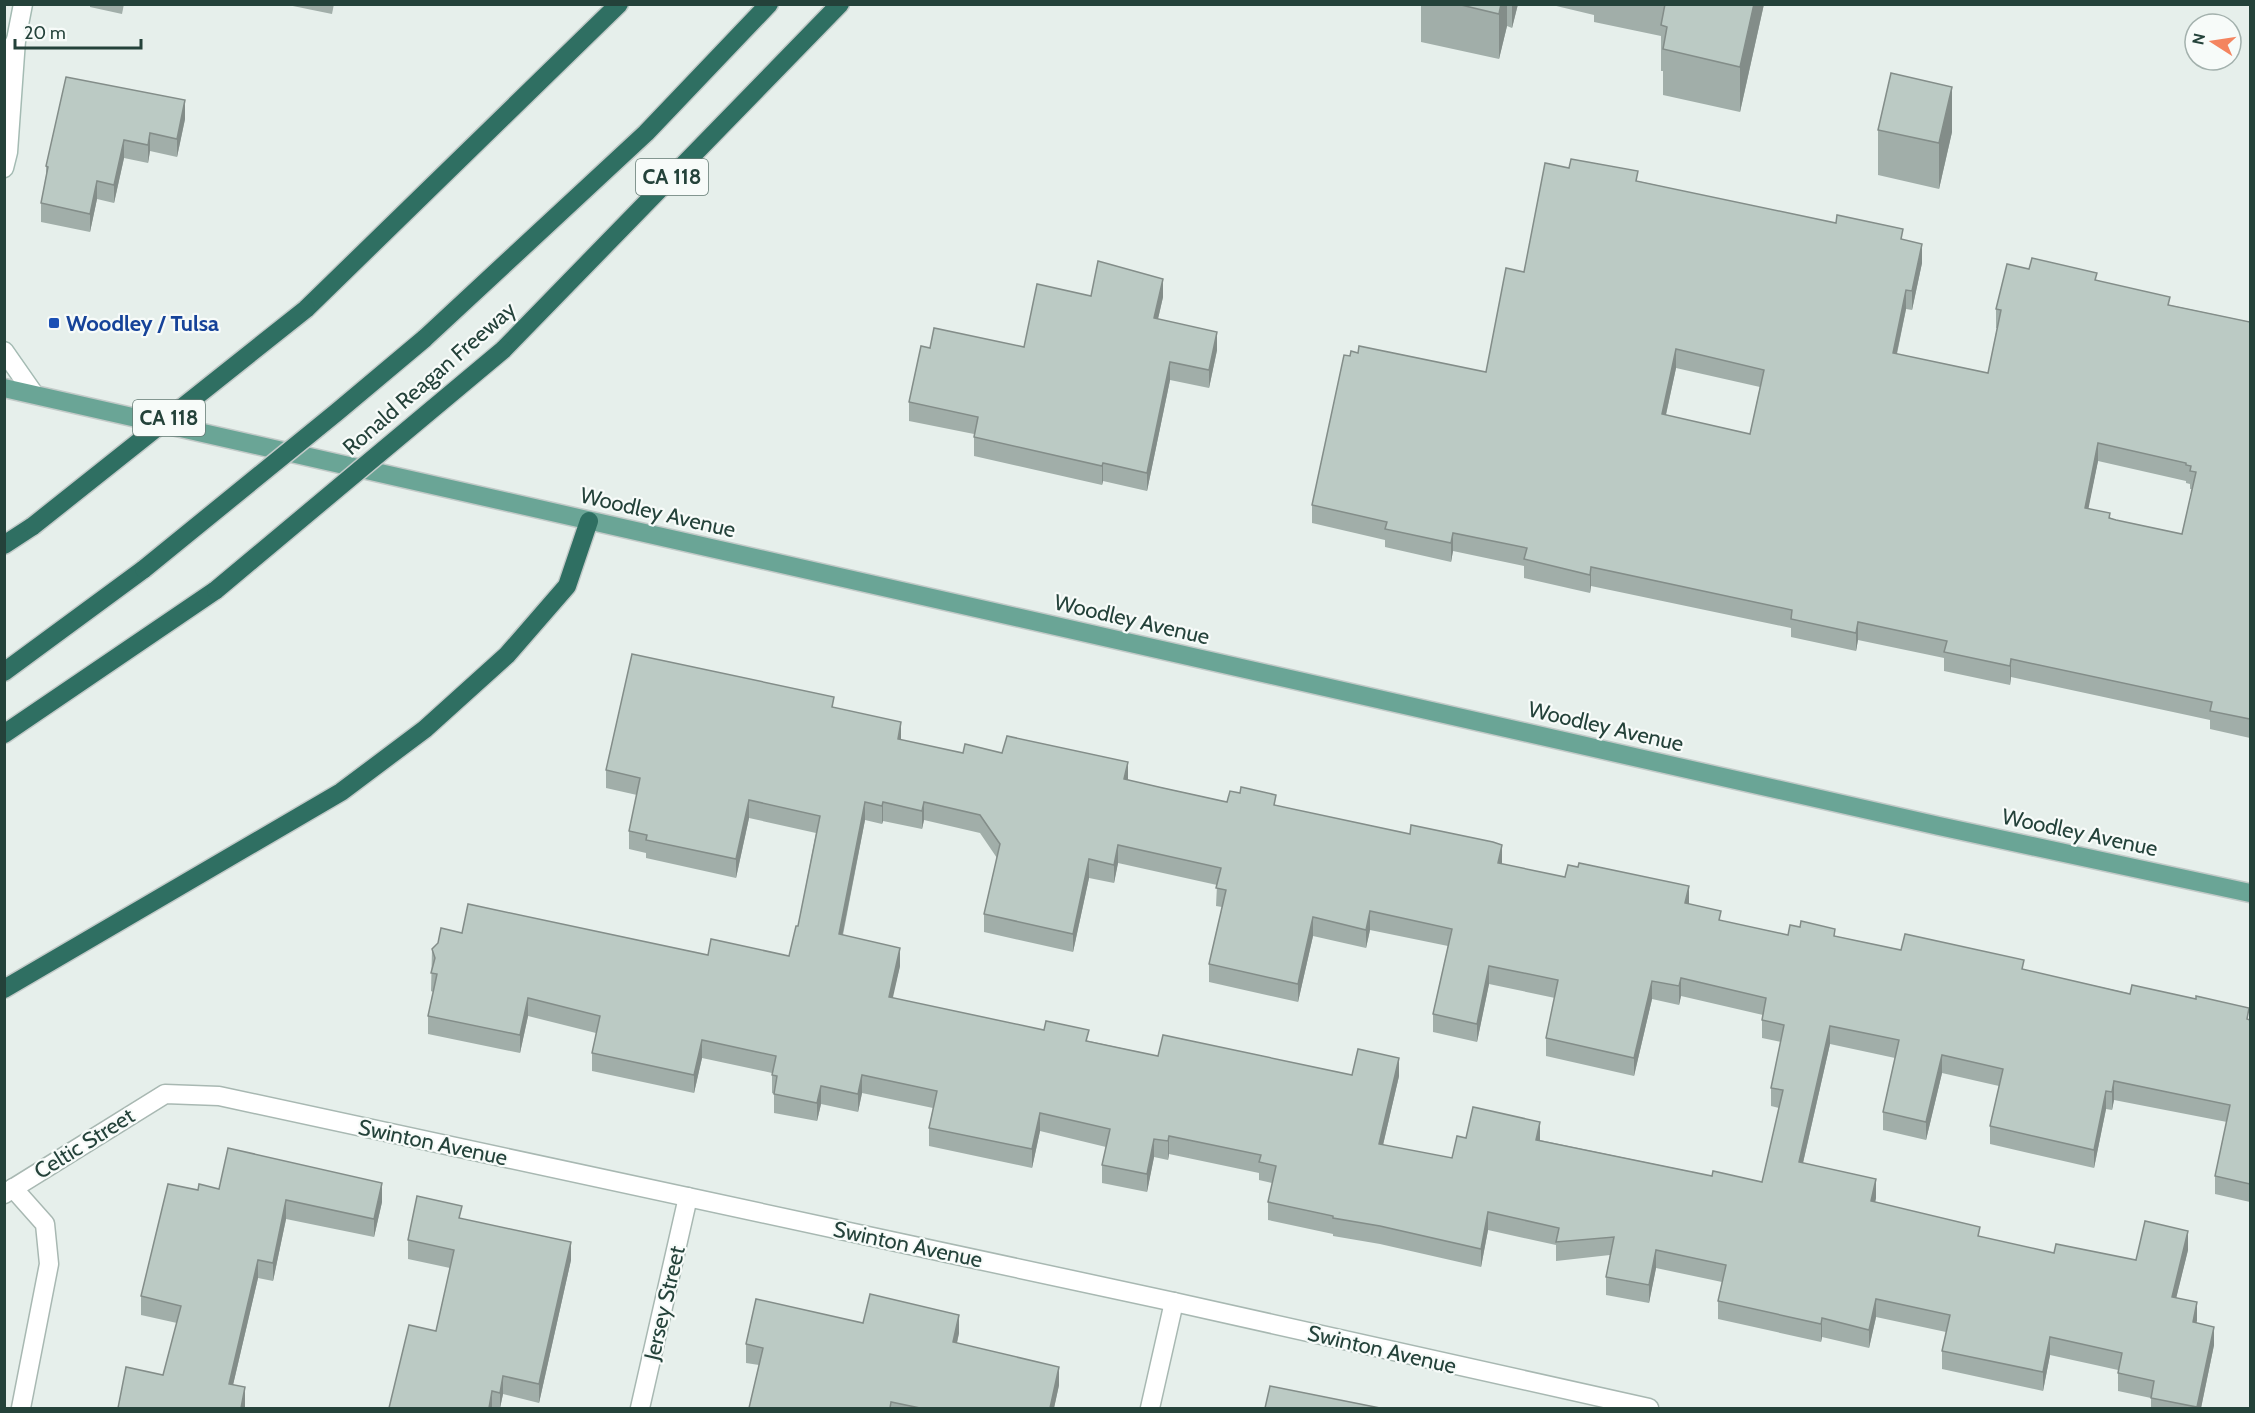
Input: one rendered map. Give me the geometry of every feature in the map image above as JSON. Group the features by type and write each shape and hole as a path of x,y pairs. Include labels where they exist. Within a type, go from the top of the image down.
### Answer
{"highway":[{"name":"CA 118","path":"4,545 33,526 306,309 620,4"},
{"name":"CA 118","path":"4,672 144,569 338,412 424,339 646,133 769,4"},
{"name":"Ronald Reagan Freeway","path":"4,734 216,590 503,350 840,4"},
{"path":"4,989 341,792 425,729 507,655 567,586 589,521"}],"main road":[{"name":"Woodley Avenue","path":"4,388 1940,826 2250,893"}],"street":[{"path":"4,168 8,152 16,40 23,4"},
{"path":"4,63 16,40"},
{"path":"4,351 34,394"},
{"name":"Celtic Street","path":"9,1191 165,1094"},
{"name":"Swinton Avenue","path":"165,1094 219,1096 1173,1302 1649,1408"},
{"path":"9,1191 45,1224 50,1264 21,1408"},
{"name":"Jersey Street","path":"640,1408 688,1197"},
{"path":"1150,1408 1173,1302"}],"building":[{"path":"1457,4 1501,4 1499,14"},
{"path":"1665,4 1754,4 1740,67 1663,49 1667,27 1661,25"},
{"path":"1891,73 1952,87 1939,143 1878,130"},
{"path":"66,77 185,100 177,139 150,133 148,145 124,140 114,185 97,181 90,214 41,203 48,167 46,166"},
{"path":"1571,159 1638,171 1636,181 1836,223 1837,215 1903,229 1901,239 1922,244 1912,291 1906,290 1893,353 1988,373 2001,310 1996,309 2007,264 2029,269 2032,258 2097,273 2095,280 2170,297 2168,305 2250,322 2250,719 2210,711 2212,702 2011,659 2010,666 1944,652 1947,641 1858,622 1856,633 1791,619 1792,610 1591,567 1590,575 1524,559 1527,548 1453,533 1451,543 1385,529 1387,522 1312,505 1344,355 1350,356 1351,351 1358,353 1359,346 1486,372 1506,268 1524,272 1545,163 1569,168","holes":["1676,349 1764,370 1750,434 1662,414","2098,443 2191,466 2190,471 2196,472 2182,534 2116,520 2109,518 2110,513 2085,508"]},
{"path":"1098,261 1163,279 1154,318 1217,332 1209,370 1170,362 1147,473 1103,463 1102,466 974,437 978,417 909,402 921,346 930,348 934,328 1024,347 1037,284 1091,296"},
{"path":"632,654 834,697 832,707 901,722 898,739 963,753 965,744 1002,753 1007,736 1128,762 1124,779 1227,802 1230,791 1240,793 1241,787 1276,795 1274,805 1410,834 1411,825 1493,842 1502,845 1498,863 1565,877 1568,865 1578,867 1579,863 1689,886 1685,903 1721,911 1719,920 1788,935 1790,925 1800,927 1801,921 1835,929 1834,936 1901,950 1905,934 2024,960 2022,969 2130,994 2132,985 2249,1008 2247,1019 2250,1020 2250,1184 2215,1176 2230,1105 2114,1081 2112,1092 2106,1091 2094,1150 1990,1126 2003,1069 1942,1055 1926,1122 1883,1112 1899,1040 1830,1026 1799,1162 1876,1179 1871,1201 1980,1227 1978,1236 2054,1253 2056,1244 2136,1260 2145,1221 2188,1231 2172,1297 2197,1302 2193,1322 2214,1327 2197,1407 2151,1398 2154,1381 2118,1373 2122,1353 2050,1337 2043,1372 1942,1351 1950,1315 1876,1299 1869,1330 1822,1318 1821,1324 1718,1301 1726,1265 1656,1250 1649,1285 1606,1277 1614,1237 1556,1242 1559,1228 1488,1212 1481,1249 1268,1202 1276,1166 1259,1162 1261,1155 1169,1136 1168,1141 1154,1139 1147,1174 1102,1165 1110,1129 1040,1113 1032,1149 929,1128 937,1091 862,1075 858,1094 821,1086 817,1103 774,1094 777,1076 772,1075 776,1056 702,1040 694,1075 592,1053 600,1016 528,998 520,1035 428,1016 437,974 431,973 435,958 432,949 438,943 441,928 462,933 468,904 708,955 711,939 789,956 796,926 798,926 820,816 749,800 736,859 646,840 647,835 629,831 640,778 606,770","holes":["865,802 882,806 883,802 922,811 924,802 980,815 1000,844 984,914 1073,934 1089,859 1114,865 1118,845 1221,868 1216,888 1226,890 1209,964 1298,984 1313,917 1366,930 1370,911 1452,929 1433,1014 1477,1024 1489,966 1558,980 1546,1038 1634,1058 1652,981 1679,986 1681,978 1766,998 1762,1020 1784,1025 1771,1088 1783,1090 1762,1182 1713,1171 1712,1176 1536,1140 1540,1122 1473,1107 1466,1138 1457,1136 1452,1158 1379,1144 1399,1058 1358,1049 1352,1075 1163,1035 1158,1056 1086,1041 1089,1030 1046,1021 1044,1030 889,997 900,948 839,934"]},
{"path":"228,1148 382,1183 374,1219 286,1200 273,1263 258,1260 229,1384 245,1387 241,1408 118,1408 126,1367 163,1375 181,1306 141,1296 168,1184 198,1190 199,1184 219,1189"},
{"path":"417,1196 462,1206 459,1218 571,1242 539,1384 503,1376 500,1393 492,1391 489,1408 389,1408 409,1325 436,1331 454,1250 408,1240"},
{"path":"870,1294 959,1315 953,1342 1059,1367 1050,1408 920,1408 891,1402 890,1408 749,1408 763,1348 746,1344 756,1299 863,1323"},
{"path":"1270,1386 1380,1408 1265,1408"}],"place":[{"name":"Woodley / Tulsa","path":"54,323"}]}
